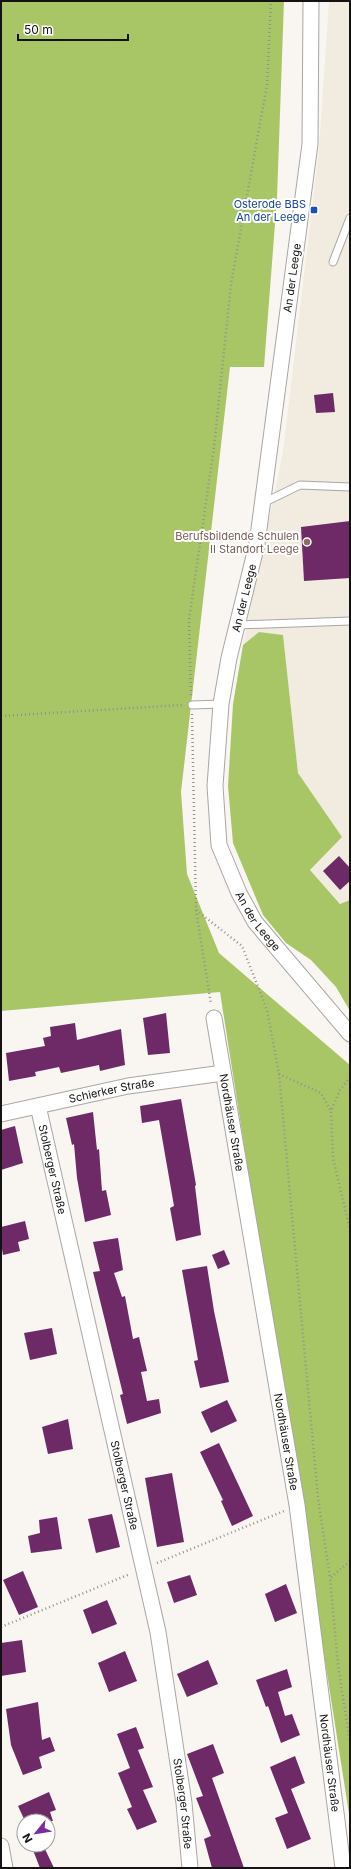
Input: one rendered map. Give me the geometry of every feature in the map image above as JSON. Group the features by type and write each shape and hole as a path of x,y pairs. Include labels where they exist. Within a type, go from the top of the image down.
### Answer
{"street":[{"name":"An der Leege","path":"311,1 310,144 261,504 257,544 229,658 221,704 215,786 219,845 239,893 255,922 350,1034"},
{"name":"Nordhäuser Straße","path":"214,1018 297,1505 343,1868"},
{"name":"Schierker Straße","path":"1,1114 128,1086 223,1073"},
{"name":"Stolberger Straße","path":"38,1106 158,1632 184,1803 190,1868"},
{"path":"1,1846 5,1868"}],"lane":[{"path":"333,262 350,218"},
{"path":"261,504 300,485 350,487"},
{"path":"237,625 350,621"},
{"path":"192,705 221,704"}],"path":[{"path":"214,1018 196,910 189,620 214,447 231,284 267,85 271,1"},
{"path":"1,716 192,705"},
{"path":"196,910 242,946 267,1010 280,1074 318,1498 330,1578 338,1665 350,1742"},
{"path":"280,1074 321,1093 331,1111"},
{"path":"350,1077 340,1090 331,1111 333,1158 350,1230"},
{"path":"330,1578 350,1561"}],"shaded area":[{"name":"Berufsbildende Schulen II Standort Leege","path":"329,1 350,1 350,900 341,904 310,870 342,837 298,773 283,635 259,632 243,645 283,452 319,148"}],"green space":[{"path":"1,1 284,1 277,198 264,367 230,367 181,792 187,874 219,953 350,1065 350,1820 220,992 1,1011"},
{"path":"259,632 283,635 298,773 342,837 310,870 340,904 350,900 350,1011 336,987 311,960 286,943 263,915 233,843 228,786 233,704 243,645"}],"building":[{"path":"333,393 335,412 316,413 314,395"},
{"path":"350,521 350,578 304,581 301,527"},
{"path":"339,856 350,868 350,881 340,890 323,871"},
{"path":"166,1013 170,1053 148,1055 143,1018"},
{"path":"75,1023 77,1040 121,1029 125,1065 100,1071 99,1065 61,1073 59,1067 35,1072 36,1076 9,1081 6,1053 45,1046 43,1038 51,1036 50,1027"},
{"path":"181,1099 196,1185 201,1235 176,1241 170,1208 174,1206 159,1120 142,1123 140,1106"},
{"path":"93,1112 97,1150 99,1149 102,1191 106,1190 111,1215 85,1222 77,1178 74,1144 72,1145 66,1118"},
{"path":"15,1126 23,1163 1,1170 1,1130"},
{"path":"25,1221 29,1239 18,1242 20,1251 3,1255 1,1227"},
{"path":"118,1238 123,1270 114,1273 122,1297 125,1296 133,1339 139,1337 147,1371 141,1372 147,1401 159,1399 161,1413 127,1424 120,1395 123,1394 93,1272 100,1271 93,1242"},
{"path":"224,1250 230,1264 218,1269 212,1255"},
{"path":"207,1266 214,1311 229,1382 200,1388 194,1361 198,1360 182,1270"},
{"path":"52,1328 57,1354 30,1360 24,1333"},
{"path":"227,1400 237,1421 211,1433 201,1412"},
{"path":"68,1419 73,1449 48,1454 42,1427"},
{"path":"219,1443 253,1516 232,1526 221,1501 223,1500 200,1452"},
{"path":"172,1473 184,1542 157,1547 145,1478"},
{"path":"112,1514 120,1547 96,1553 88,1519"},
{"path":"57,1517 62,1549 31,1553 28,1536 40,1533 39,1520"},
{"path":"23,1571 38,1607 19,1615 3,1580"},
{"path":"190,1575 197,1595 174,1603 167,1582"},
{"path":"286,1584 297,1613 275,1622 265,1594"},
{"path":"107,1600 117,1624 92,1634 83,1610"},
{"path":"22,1640 26,1672 1,1676 1,1643"},
{"path":"125,1651 137,1681 109,1692 98,1663"},
{"path":"208,1660 218,1684 187,1697 177,1674"},
{"path":"287,1669 292,1687 278,1692 285,1716 292,1714 300,1735 281,1743 268,1706 266,1707 256,1680"},
{"path":"38,1702 42,1740 50,1737 55,1751 39,1757 42,1768 23,1775 11,1745 6,1709"},
{"path":"136,1727 144,1748 138,1750 153,1787 143,1790 157,1822 137,1830 127,1809 132,1807 118,1773 130,1768 117,1734"},
{"path":"213,1744 224,1773 212,1778 244,1868 212,1868 204,1839 211,1836 196,1798 203,1796 187,1754"},
{"path":"295,1756 305,1783 291,1789 311,1839 287,1849 275,1818 288,1813 270,1767"},
{"path":"49,1792 56,1810 50,1813 21,1813 18,1806"},
{"path":"34,1853 47,1853 54,1868 40,1868"}],"place":[{"name":"Osterode BBS An der Leege","path":"314,210"},
{"name":"Berufsbildende Schulen II Standort Leege","path":"307,542"}]}
